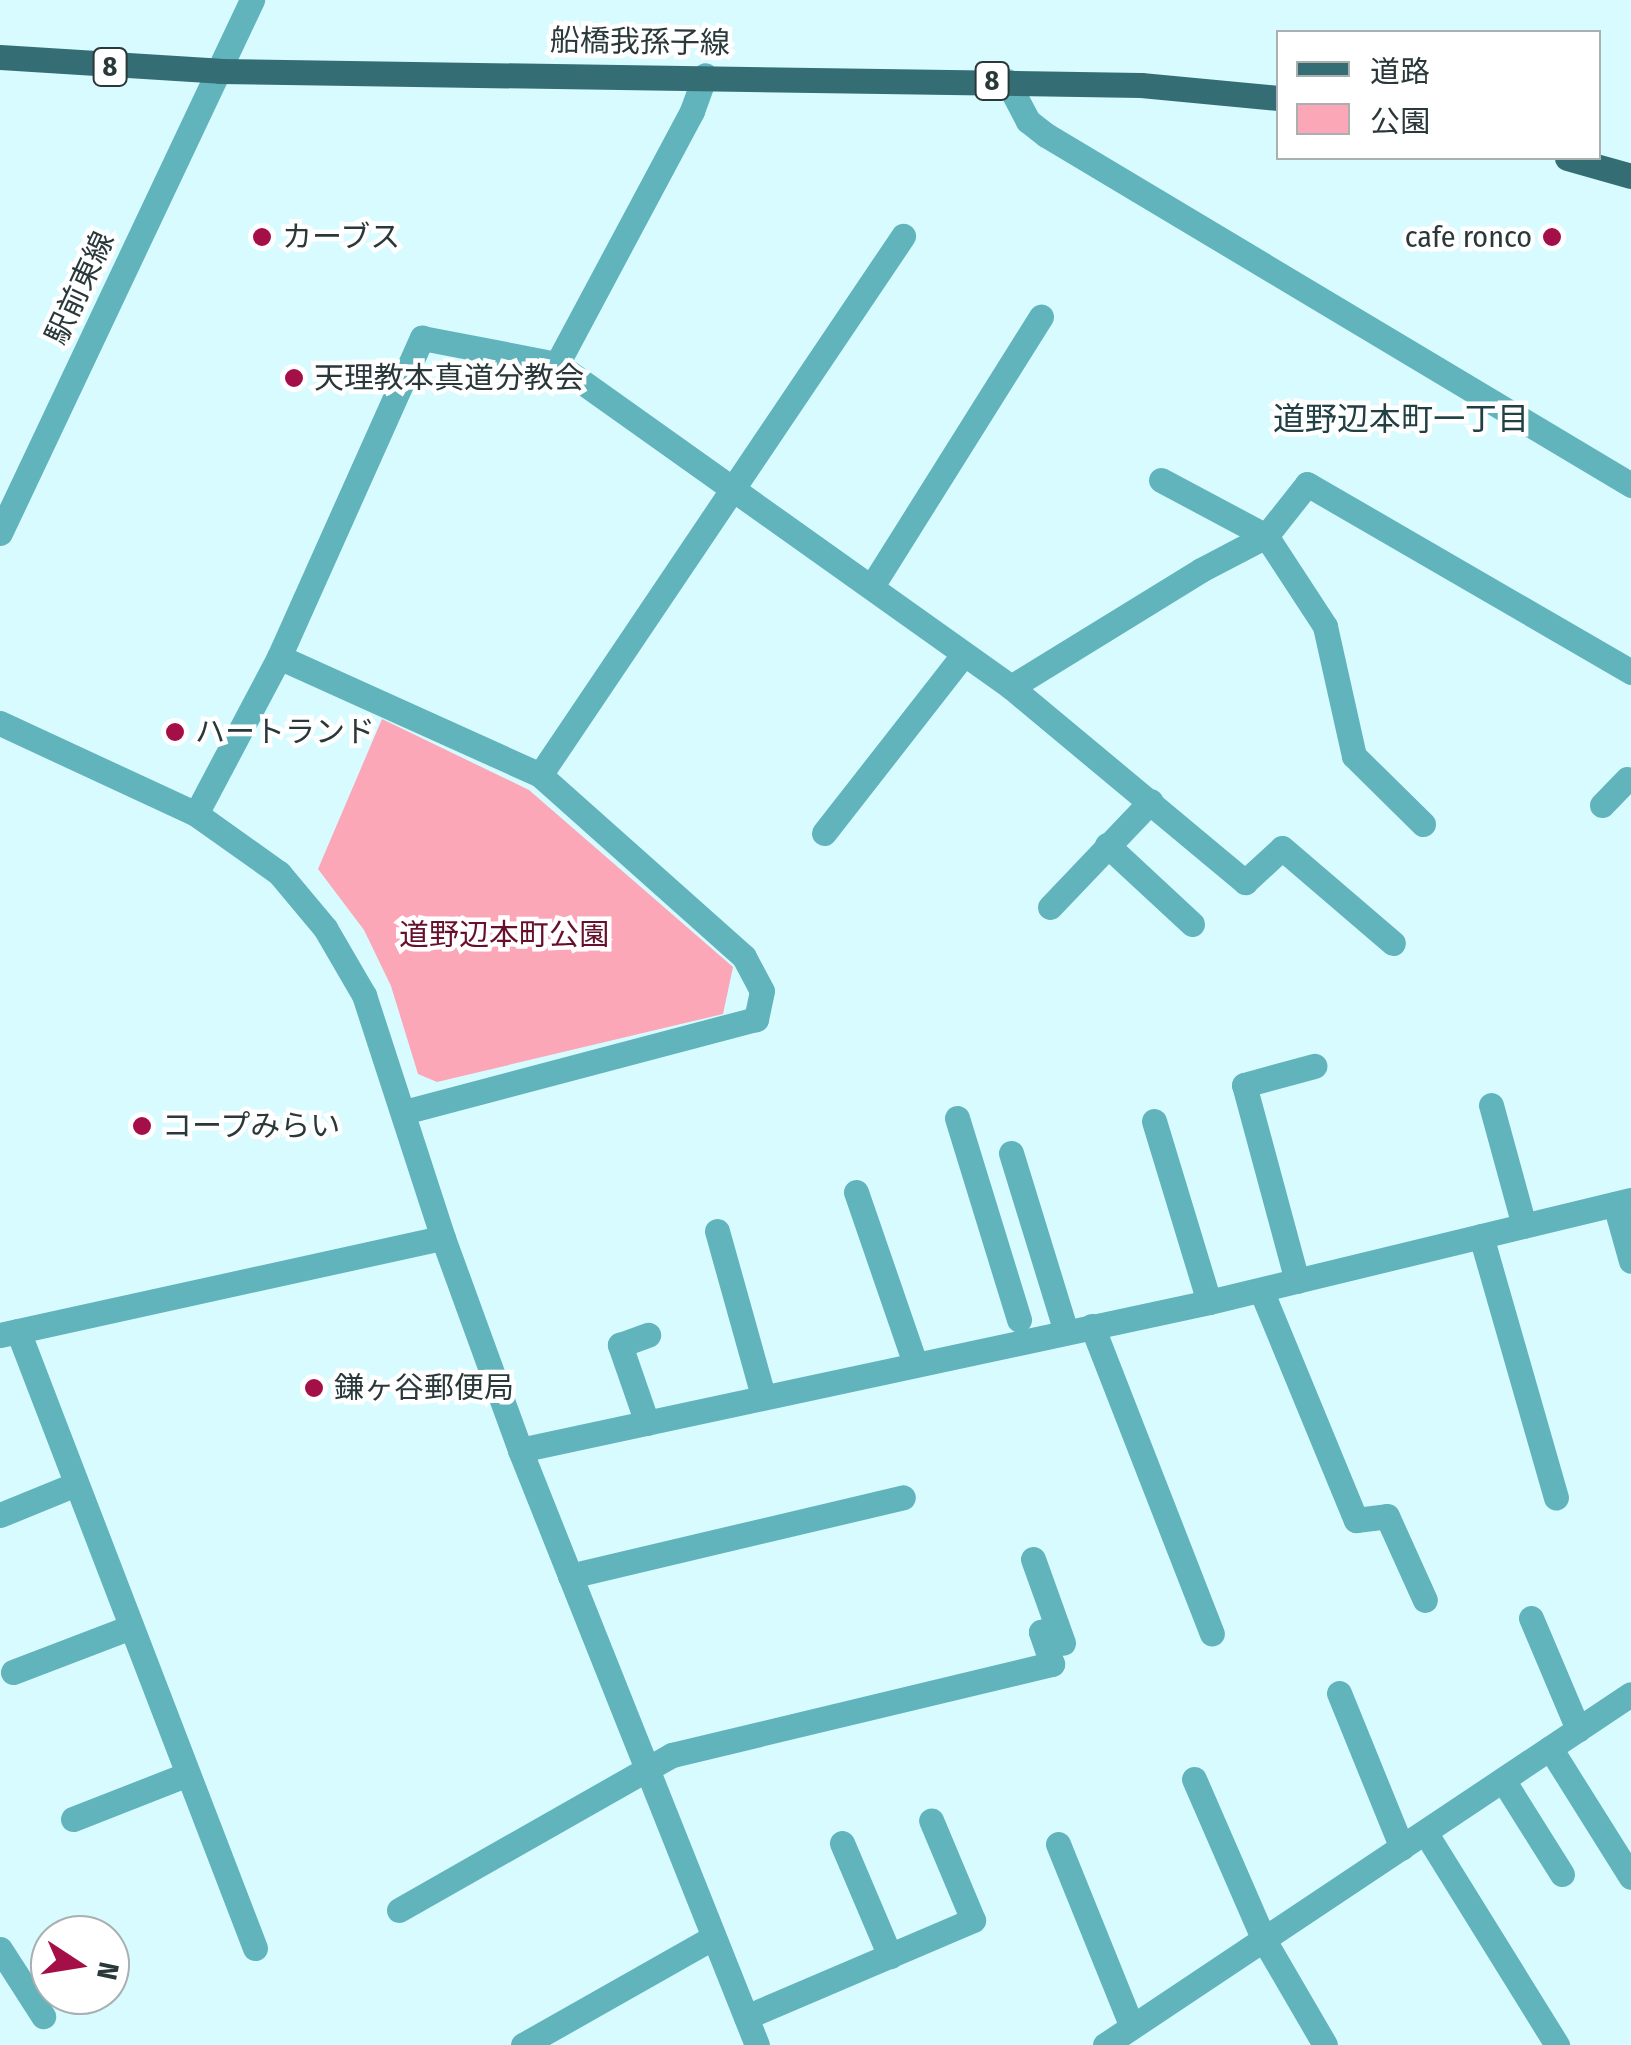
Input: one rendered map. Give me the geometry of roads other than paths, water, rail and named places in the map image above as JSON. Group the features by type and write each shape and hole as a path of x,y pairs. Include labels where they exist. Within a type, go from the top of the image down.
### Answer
{"main road":[{"name":"船橋我孫子線","path":"0,57 220,71 1008,81 1180,87 1276,98"},
{"path":"1573,160 1631,176"}],"street":[{"name":"駅前東線","path":"0,533 252,0"},
{"path":"557,364 692,111 705,75"},
{"path":"1008,81 1028,121 1046,134 1631,485"},
{"path":"540,775 903,236"},
{"path":"872,586 1041,317"},
{"path":"196,814 279,657 422,338 557,364 1011,687 1245,882 1282,848 1393,944"},
{"path":"1161,480 1266,536 1325,626 1354,756 1423,824"},
{"path":"1011,687 1200,570 1266,536 1308,484 1631,672"},
{"path":"824,833 963,655"},
{"path":"279,657 540,775 744,956 762,991 756,1020 404,1112"},
{"path":"0,724 196,814 279,873 324,928 364,995 443,1238 520,1450 758,2045"},
{"path":"1602,805 1630,779"},
{"path":"1050,907 1151,801"},
{"path":"1107,845 1192,924"},
{"path":"1297,1281 1244,1085 1314,1066"},
{"path":"1491,1105 1524,1226"},
{"path":"957,1118 1019,1320"},
{"path":"1154,1122 1209,1302"},
{"path":"1010,1152 1066,1332"},
{"path":"856,1192 915,1363"},
{"path":"520,1450 1209,1302 1623,1202 1631,1261"},
{"path":"718,1231 763,1396"},
{"path":"996,1246 1036,1234"},
{"path":"1481,1236 1556,1496"},
{"path":"255,1948 76,1484 9,1333 443,1238"},
{"path":"1261,1290 1356,1520 1387,1516 1425,1600"},
{"path":"1092,1326 1212,1634"},
{"path":"647,1423 620,1345 648,1335"},
{"path":"0,1515 76,1484"},
{"path":"570,1576 903,1497"},
{"path":"399,1910 672,1754 1052,1664 1054,1636 1033,1559"},
{"path":"1531,1618 1578,1729"},
{"path":"13,1672 131,1627"},
{"path":"1339,1692 1402,1848"},
{"path":"1105,2045 1631,1694"},
{"path":"1550,1748 1631,1877"},
{"path":"73,1819 188,1774"},
{"path":"1194,1779 1264,1940 1325,2045"},
{"path":"1502,1780 1562,1874"},
{"path":"746,2017 974,1920 932,1820"},
{"path":"1425,1832 1557,2045"},
{"path":"842,1843 890,1956"},
{"path":"1058,1844 1132,2027"},
{"path":"523,2045 714,1937"},
{"path":"0,1949 43,2016"}],"place":[{"name":"カーブス","path":"262,237"},
{"name":"cafe ronco","path":"1552,237"},
{"name":"天理教本真道分教会","path":"294,378"},
{"name":"ハートランド","path":"175,732"},
{"name":"コープみらい","path":"142,1126"},
{"name":"鎌ヶ谷郵便局","path":"314,1388"}],"district":[{"name":"道野辺本町一丁目","path":"1401,419"}],"park label":[{"name":"道野辺本町公園","path":"504,935"}]}
